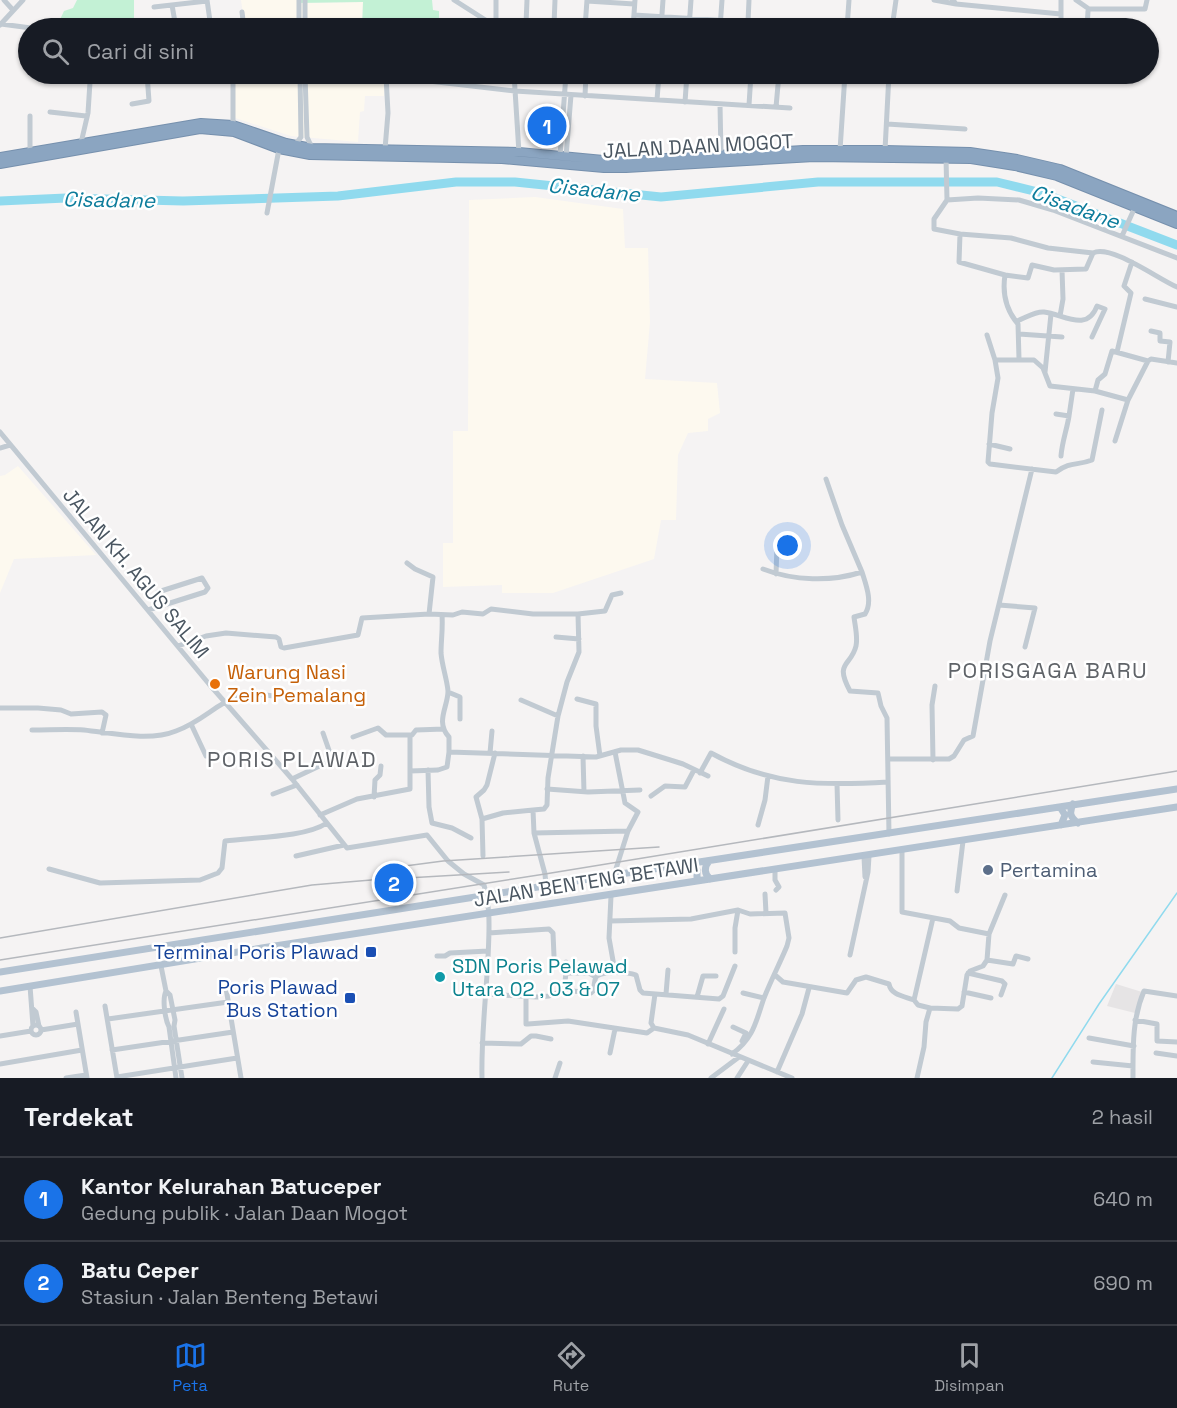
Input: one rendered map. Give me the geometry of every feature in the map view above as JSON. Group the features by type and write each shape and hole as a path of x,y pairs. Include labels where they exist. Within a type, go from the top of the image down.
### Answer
{"highway":[{"name":"JALAN DAAN MOGOT","path":"0,164 193,123 233,124 295,145 312,148 385,149 520,156 604,168 814,156 997,162 1059,172 1134,211 1177,224"},
{"name":"JALAN DAAN MOGOT","path":"0,157 81,143 209,129 234,132 279,149 310,155 520,156 614,161 840,150 970,152 1017,159 1059,172 1177,216"}],"main road":[{"name":"JALAN BENTENG BETAWI","path":"0,972 487,897 614,875 707,864 1177,789"},
{"path":"1067,807 1076,822"},
{"path":"1062,824 1067,807"},
{"name":"JALAN BENTENG BETAWI","path":"0,991 489,911 611,896 703,878 902,851 1177,807"},
{"path":"703,878 707,864"},
{"path":"692,866 703,878"}],"street":[{"path":"4,0 12,9"},
{"path":"18,27 1,25 12,9 23,0"},
{"path":"154,7 207,0 210,18"},
{"path":"299,0 299,18"},
{"path":"305,0 305,18"},
{"path":"454,0 482,18"},
{"path":"496,0 497,18"},
{"path":"526,18 527,0"},
{"path":"554,18 555,0"},
{"path":"586,18 587,0 634,2 634,18"},
{"path":"662,17 663,0"},
{"path":"690,18 691,0"},
{"path":"720,18 722,0"},
{"path":"748,18 749,0"},
{"path":"842,0 849,0 848,18"},
{"path":"893,18 896,0"},
{"path":"933,0 1061,14"},
{"path":"1061,0 1061,18"},
{"path":"1076,0 1089,9 1145,9 1148,0"},
{"path":"172,5 174,18"},
{"path":"1088,18 1089,9"},
{"path":"242,12 243,18"},
{"path":"634,15 676,18"},
{"path":"81,143 90,84"},
{"path":"132,104 149,101 148,84"},
{"path":"233,84 233,124"},
{"path":"295,145 300,137 300,84"},
{"path":"305,84 307,137 312,148"},
{"path":"385,149 388,113 386,84"},
{"path":"455,84 515,91 790,108"},
{"path":"515,84 520,156"},
{"path":"563,157 567,84"},
{"path":"585,96 586,84"},
{"path":"657,100 658,84"},
{"path":"685,102 686,84"},
{"path":"749,105 750,84"},
{"path":"776,107 777,84"},
{"path":"840,150 843,84"},
{"path":"885,150 888,84"},
{"path":"720,104 721,156"},
{"path":"50,112 86,116"},
{"path":"30,116 30,152"},
{"path":"886,124 965,129"},
{"path":"267,213 279,149"},
{"path":"946,161 947,198 934,219 934,229 960,234 1011,238 1048,249 1110,253 1132,262 1177,287"},
{"path":"947,198 1019,200 1123,235 1177,258"},
{"path":"1123,235 1134,211"},
{"path":"960,234 959,262 1005,275 1028,278 1032,265 1062,270 1086,269 1093,253"},
{"path":"1117,352 1131,293 1124,286 1132,262"},
{"path":"1060,316 1063,298 1062,270"},
{"path":"1005,275 1004,297 1013,318 1017,321 1020,334 1020,359"},
{"path":"1144,299 1177,307"},
{"path":"1017,321 1036,312 1071,320 1088,319 1097,306 1104,308 1092,337"},
{"path":"1045,373 1051,314"},
{"path":"1151,331 1160,333 1160,341 1170,342 1168,362"},
{"path":"1020,334 1062,337"},
{"path":"987,335 998,378 989,444 988,462 990,464 1056,472 1067,464 1092,460 1102,410"},
{"path":"1095,391 1098,380 1105,374 1112,351 1148,361 1151,359 1177,363"},
{"path":"995,360 1020,359 1039,362 1050,386 1095,391 1128,400"},
{"path":"1115,441 1128,400 1148,361"},
{"path":"1061,456 1073,389"},
{"path":"1056,414 1069,416"},
{"name":"JALAN KH. AGUS SALIM","path":"0,432 297,785 344,845"},
{"path":"989,444 1010,449"},
{"path":"0,448 10,445"},
{"path":"890,759 933,760 952,757 964,740 973,736 999,605 1032,469"},
{"path":"826,479 862,572 868,596 868,611 854,617 856,646 843,664 850,691 878,693 887,718 890,759 889,834"},
{"path":"776,574 777,546"},
{"path":"407,562 433,576 429,614"},
{"path":"763,569 776,574 831,579 862,572"},
{"path":"148,610 205,592 208,588 202,578 158,592"},
{"path":"178,646 206,636 226,633 276,637 281,647 284,648 358,635 362,618 453,615 462,612 483,614 490,609 533,614 578,614 605,611 610,597 621,593"},
{"path":"999,605 1035,608 1026,647"},
{"path":"482,819 503,813 545,808 558,716 567,682 578,657 578,614"},
{"path":"410,771 438,770 447,767 449,737 444,729 442,712 447,702 448,692 441,654 442,615"},
{"path":"556,637 579,639"},
{"path":"933,760 932,705 935,686"},
{"path":"448,692 460,697 460,719"},
{"path":"33,730 65,729 155,735 173,732 191,724 225,702 245,694 261,693 273,696"},
{"path":"577,699 596,703 600,756"},
{"path":"521,700 558,716"},
{"path":"0,708 38,708 76,714 102,712 106,715 102,733"},
{"path":"191,724 206,756"},
{"path":"353,737 378,728 386,735 410,736"},
{"path":"320,815 357,799 410,789 410,736 416,730 444,729"},
{"path":"483,856 482,819 477,797 487,785 492,753 492,731"},
{"path":"292,779 330,761 331,756 323,733"},
{"path":"449,752 600,756 627,749 639,750 708,776"},
{"path":"614,875 628,831 638,812 626,804 615,752"},
{"path":"651,796 666,786 684,787 711,753 729,763 768,776 801,783 888,782"},
{"path":"583,756 584,792"},
{"path":"374,797 375,780 380,775 381,766"},
{"path":"428,770 429,807 432,822 450,827 471,838"},
{"path":"758,825 768,776"},
{"path":"837,784 838,820"},
{"path":"273,794 297,785"},
{"path":"547,789 584,792 640,790"},
{"path":"533,810 534,833 546,886"},
{"path":"49,869 100,883 200,880 218,873 222,868 224,842 309,831 327,823"},
{"path":"534,833 628,831"},
{"path":"296,856 344,845 351,848 428,835 448,861 464,874 484,885 489,911 489,933 482,1078"},
{"path":"957,891 963,841"},
{"path":"902,851 902,912 952,922 959,928 989,934"},
{"path":"850,955 868,872 867,856"},
{"path":"775,870 779,887 776,890"},
{"path":"765,894 766,913"},
{"path":"968,973 983,966 987,960 989,934 1005,895"},
{"path":"611,896 610,947 615,972"},
{"path":"610,921 691,919 738,910 750,914 784,912 788,942 777,977 764,998 750,1037 711,1078"},
{"path":"735,952 738,910"},
{"path":"914,1000 933,918"},
{"path":"489,933 549,929 553,933 554,956"},
{"path":"437,956 488,951"},
{"path":"987,960 1013,964 1016,956 1028,959"},
{"path":"564,990 566,962"},
{"path":"161,966 166,991 163,995 175,1020 176,1078"},
{"path":"566,973 589,973 596,977 615,972 636,975 641,992 721,998 735,966"},
{"path":"666,994 668,970"},
{"path":"777,977 809,988 827,988 847,993 854,981 866,977 889,984 893,993 914,1000 918,1005 930,1008 961,1008 968,973"},
{"path":"968,973 1002,981 1005,984 1001,995"},
{"path":"697,997 702,976 716,976"},
{"path":"487,994 549,996 564,990 593,993 596,977"},
{"path":"30,986 33,1009 36,1012 36,1028"},
{"path":"226,988 241,1078"},
{"path":"777,1072 802,1014 809,988"},
{"path":"1133,1078 1132,1037 1137,1008 1144,991 1177,996"},
{"path":"964,992 991,998"},
{"path":"743,993 764,998"},
{"path":"654,1028 651,1023 655,994"},
{"path":"526,996 526,1024 568,1021 647,1033 654,1028 688,1035 792,1078"},
{"path":"108,1019 228,1002"},
{"path":"105,1006 117,1078 237,1058"},
{"path":"917,1078 930,1008"},
{"path":"708,1044 724,1009"},
{"path":"66,1078 87,1076 76,1012"},
{"path":"1136,1020 1157,1024 1156,1055 1177,1056"},
{"path":"0,1036 36,1028 78,1024"},
{"path":"734,1027 746,1035 735,1055"},
{"path":"610,1053 615,1029"},
{"path":"112,1050 233,1032"},
{"path":"482,1043 521,1044 531,1036 551,1039"},
{"path":"1089,1038 1134,1046"},
{"path":"1157,1041 1177,1042"},
{"path":"0,1064 82,1050"},
{"path":"738,1077 748,1061"},
{"path":"1092,1062 1133,1066"},
{"path":"555,1078 560,1063"},
{"path":"177,1067 182,1078"}],"shaded area":[{"path":"241,0 297,0 297,3 363,2 362,18 244,18"},
{"path":"231,84 384,84 384,96 365,96 364,111 360,112 358,142 291,136 232,117"},
{"path":"535,197 623,209 625,248 648,248 650,322 645,379 717,383 720,413 708,419 708,431 688,433 678,455 676,520 661,520 654,559 553,593 502,593 502,585 443,587 443,543 453,543 453,431 468,431 469,200"},
{"path":"18,466 96,555 14,559 0,593 0,476"},
{"path":"1116,984 1142,992 1135,1013 1107,1006"}],"green space":[{"path":"77,0 134,0 134,18 61,18 64,11 73,8"},
{"path":"297,0 432,0 433,10 439,11 439,18 362,18 363,2 297,3"}],"waterway":[{"name":"Cisadane","path":"0,201 66,198 183,201 338,196 456,182 515,182 661,197 818,182 997,182 1042,193 1177,245"},
{"path":"1052,1078 1099,1004 1177,893"}],"railway":[{"path":"0,960 1177,771"},
{"path":"405,866 443,861 659,847"},
{"path":"407,878 509,872"},
{"path":"0,938 312,885 383,879"}],"place":[{"name":"Kantor Kelurahan Batuceper","path":"547,126"},
{"name":"Warung Nasi Zein Pemalang","path":"215,684"},
{"name":"Pertamina","path":"988,870"},
{"name":"Batu Ceper","path":"394,883"},
{"name":"Terminal Poris Plawad","path":"371,952"},
{"name":"SDN Poris Pelawad Utara 02 , 03 & 07","path":"440,977"},
{"name":"Poris Plawad Bus Station","path":"350,998"}],"district":[{"name":"PORISGAGA BARU","path":"1048,670"},
{"name":"PORIS PLAWAD","path":"292,759"}]}
